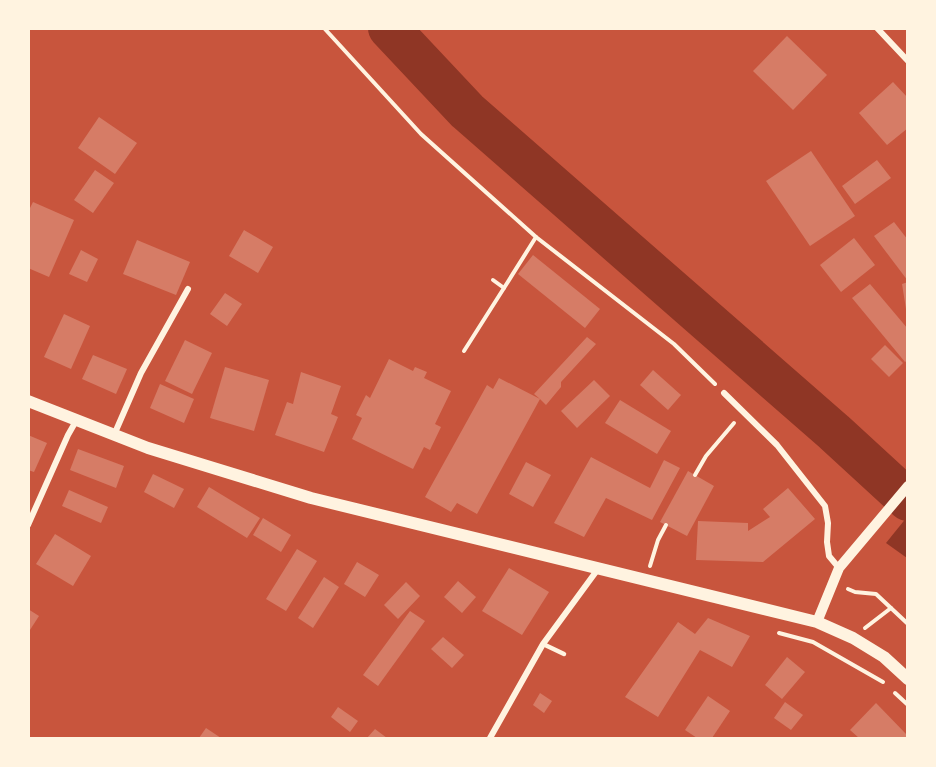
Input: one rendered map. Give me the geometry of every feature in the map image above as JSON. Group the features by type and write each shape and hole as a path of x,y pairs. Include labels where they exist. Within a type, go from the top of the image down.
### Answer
{"main road":[{"path":"28,400 148,448 311,498 817,622 854,638 884,657 908,679"}],"street":[{"path":"877,28 908,61"},
{"path":"114,435 141,373 188,289"},
{"path":"724,393 777,445 825,506 829,556 839,568"},
{"path":"28,525 76,421"},
{"path":"817,622 839,568 908,486"},
{"path":"490,738 543,644 598,568"}],"lane":[{"path":"543,644 564,654"}],"path":[{"path":"324,28 421,134 536,237 674,344 724,393"},
{"path":"464,351 536,237"},
{"path":"493,280 504,288"},
{"path":"695,475 706,456 744,412"},
{"path":"646,580 657,540 666,525"},
{"path":"833,583 855,592 876,594 908,624"},
{"path":"854,638 891,608"},
{"path":"768,630 813,642 885,683"},
{"path":"892,690 908,705"}],"shaded area":[{"path":"907,517 907,558 886,543"}],"building":[{"path":"787,36 827,75 793,110 753,71"},
{"path":"893,82 908,98 908,128 887,145 859,113"},
{"path":"99,117 137,143 115,174 78,148"},
{"path":"811,151 855,216 810,246 766,181"},
{"path":"877,160 891,178 855,204 842,186"},
{"path":"95,170 114,183 93,213 74,200"},
{"path":"33,202 74,220 49,277 28,268 28,212"},
{"path":"894,222 908,240 908,281 874,236"},
{"path":"244,230 273,247 258,273 229,256"},
{"path":"854,238 875,265 841,292 820,265"},
{"path":"137,240 190,262 176,295 123,274"},
{"path":"81,250 98,259 87,282 69,274"},
{"path":"533,255 600,309 585,328 518,274"},
{"path":"908,282 908,309 906,309 902,284"},
{"path":"870,284 908,329 908,360 905,362 852,298"},
{"path":"225,293 242,304 227,326 210,314"},
{"path":"64,314 90,326 71,369 44,357"},
{"path":"587,337 596,344 561,382 561,387 546,405 534,394"},
{"path":"185,340 212,353 192,394 165,381"},
{"path":"885,345 903,363 889,377 871,359"},
{"path":"93,355 127,369 116,394 82,379"},
{"path":"389,359 413,371 415,367 427,372 424,378 451,391 435,424 441,427 430,450 424,447 413,469 352,439 362,418 356,415 366,395 370,398"},
{"path":"225,367 269,380 254,431 210,418"},
{"path":"653,370 681,395 668,410 640,385"},
{"path":"301,372 341,386 331,414 338,417 324,452 275,435 287,402 293,404"},
{"path":"499,378 540,399 477,514 457,503 451,512 425,497 487,385 493,389"},
{"path":"594,380 610,396 577,428 561,411"},
{"path":"160,384 194,399 184,423 150,408"},
{"path":"620,400 671,431 657,454 605,423"},
{"path":"28,435 47,443 34,472 28,470"},
{"path":"78,449 124,466 116,488 70,470"},
{"path":"591,457 650,488 664,460 680,468 652,520 606,498 584,537 554,523"},
{"path":"526,462 551,475 533,507 509,494"},
{"path":"688,471 714,486 687,536 660,522"},
{"path":"153,474 184,489 174,508 144,492"},
{"path":"209,487 260,518 247,538 197,507"},
{"path":"788,488 815,519 763,562 696,560 698,521 748,523 748,531 770,517 763,509"},
{"path":"69,490 108,507 101,523 62,506"},
{"path":"263,518 291,535 281,552 253,535"},
{"path":"55,534 91,556 73,586 36,564"},
{"path":"297,549 317,561 286,611 266,599"},
{"path":"357,562 379,575 365,597 344,584"},
{"path":"509,568 549,592 522,635 482,611"},
{"path":"324,577 339,587 313,628 298,618"},
{"path":"458,581 476,597 462,613 444,597"},
{"path":"406,582 420,596 398,619 384,605"},
{"path":"28,609 39,616 28,633"},
{"path":"410,611 425,621 378,686 363,675"},
{"path":"708,618 750,636 732,667 700,650 658,717 625,697 678,622 695,634"},
{"path":"443,637 464,655 452,668 431,649"},
{"path":"787,657 805,672 782,699 765,685"},
{"path":"540,693 552,701 544,713 533,705"},
{"path":"708,696 730,711 712,738 697,738 685,730"},
{"path":"785,702 803,715 791,730 774,718"},
{"path":"876,703 908,738 859,738 850,730"},
{"path":"338,707 358,721 350,732 331,717"},
{"path":"206,728 221,738 199,738"},
{"path":"375,729 387,738 367,738"}],"waterway":[{"path":"389,28 467,111 834,432 908,500"}]}
